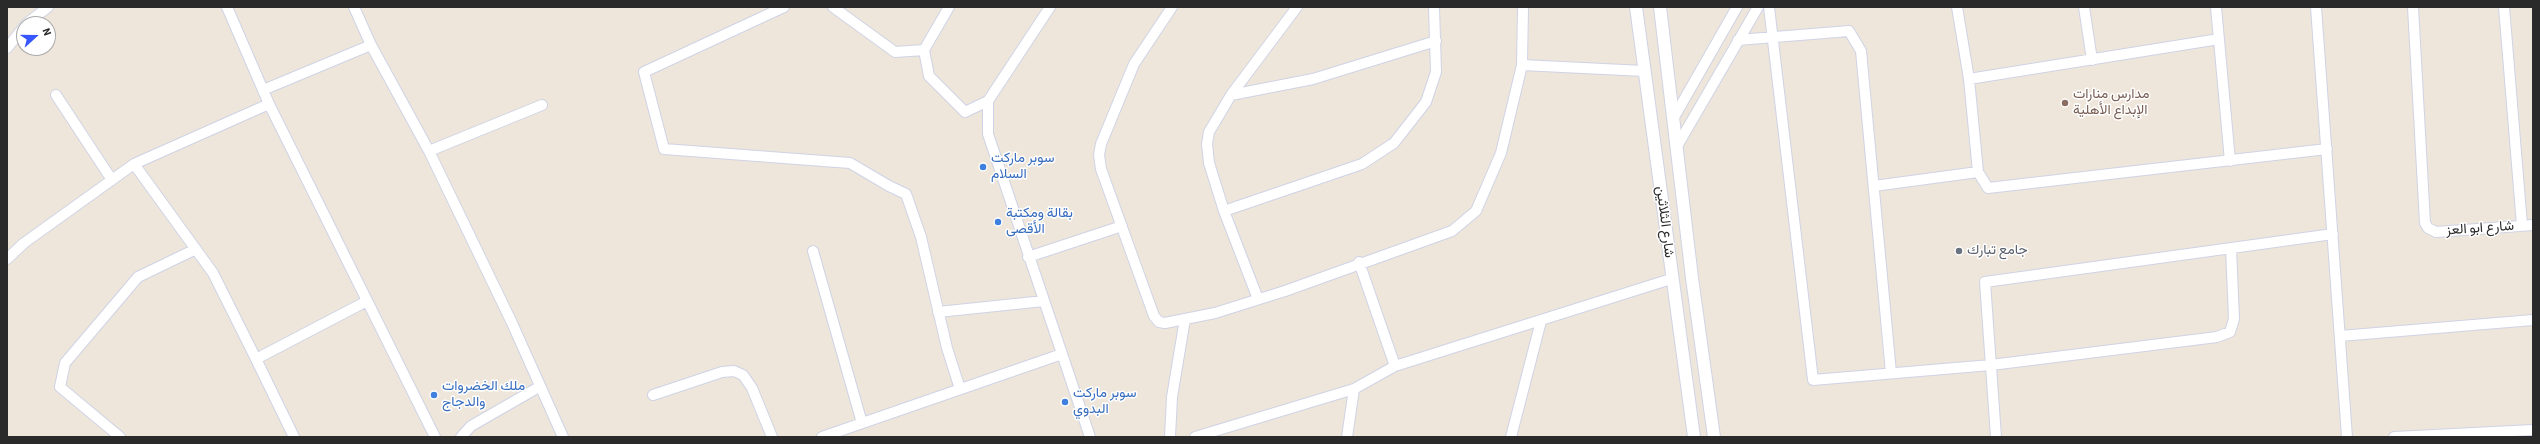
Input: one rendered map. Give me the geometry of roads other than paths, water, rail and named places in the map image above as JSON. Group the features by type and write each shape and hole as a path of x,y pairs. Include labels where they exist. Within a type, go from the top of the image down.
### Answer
{"street":[{"path":"36,16 48,7"},
{"path":"227,7 269,104 435,437"},
{"path":"354,7 371,45 429,151 508,316 563,437"},
{"path":"784,7 644,72 664,149 850,162 888,186 906,194 921,237 938,312 960,389"},
{"path":"833,7 895,52 924,50"},
{"path":"948,7 924,50 929,76 965,112 988,101 1050,7"},
{"path":"1172,7 1134,64 1101,144 1099,155 1101,169 1154,316 1159,322 1166,323 1215,313 1452,231 1476,211 1501,153 1522,64 1523,7"},
{"path":"1258,299 1224,211 1208,162 1206,144 1209,132 1231,95 1297,7"},
{"path":"1224,211 1362,164 1394,143 1426,102 1436,72 1434,7"},
{"name":"شارع الثلاثين","path":"1636,7 1671,279 1694,437"},
{"name":"شارع الثلاثين","path":"1660,7 1692,278 1714,437"},
{"path":"1673,119 1737,7"},
{"path":"1676,148 1758,7"},
{"path":"1769,7 1813,380 1991,365 2217,337 2230,332 2234,319 2231,248"},
{"path":"1957,7 1969,79 1978,172 1988,188 2327,150"},
{"path":"2084,7 2092,60"},
{"path":"2216,7 2230,160"},
{"path":"2316,7 2347,437"},
{"name":"شارع ابو العز","path":"2413,7 2425,223 2428,228 2436,232 2533,225"},
{"path":"2504,7 2522,225"},
{"path":"1738,40 1849,31 1857,41 1861,51 1891,374"},
{"path":"7,48 16,37"},
{"path":"1969,79 2219,39"},
{"path":"1231,95 1313,79 1436,41"},
{"path":"263,90 371,45"},
{"path":"1522,64 1644,72"},
{"path":"56,95 112,180"},
{"path":"988,101 988,134 1028,257 1090,437"},
{"path":"7,259 24,243 134,164 269,104"},
{"path":"429,151 542,105"},
{"path":"134,164 213,273 294,437"},
{"path":"1874,186 1978,172"},
{"path":"1028,257 1122,226"},
{"path":"1996,437 1985,282 2333,234"},
{"path":"120,437 60,386 65,363 138,277 196,249"},
{"path":"814,250 862,423"},
{"path":"1359,262 1395,366"},
{"path":"1195,437 1354,389 1395,366 1671,279 1692,278"},
{"path":"256,359 367,301"},
{"path":"938,312 1044,301"},
{"path":"1170,437 1172,397 1185,319"},
{"path":"2340,336 2533,320"},
{"path":"1511,437 1541,321"},
{"path":"822,437 1062,354"},
{"path":"653,395 722,372 734,371 743,375 752,388 772,437"},
{"path":"461,437 471,426 540,387"},
{"path":"1348,437 1354,389"},
{"path":"2394,437 2533,430"}],"place":[{"name":"مدارس منارات الإبداع الأهلية","path":"2065,103"},
{"name":"سوبر ماركت السلام","path":"983,167"},
{"name":"بقالة ومكتبة الأقصى","path":"998,222"},
{"name":"جامع تبارك","path":"1959,251"},
{"name":"ملك الخضروات والدجاج","path":"434,395"},
{"name":"سوبر ماركت البدوي","path":"1065,402"}]}
